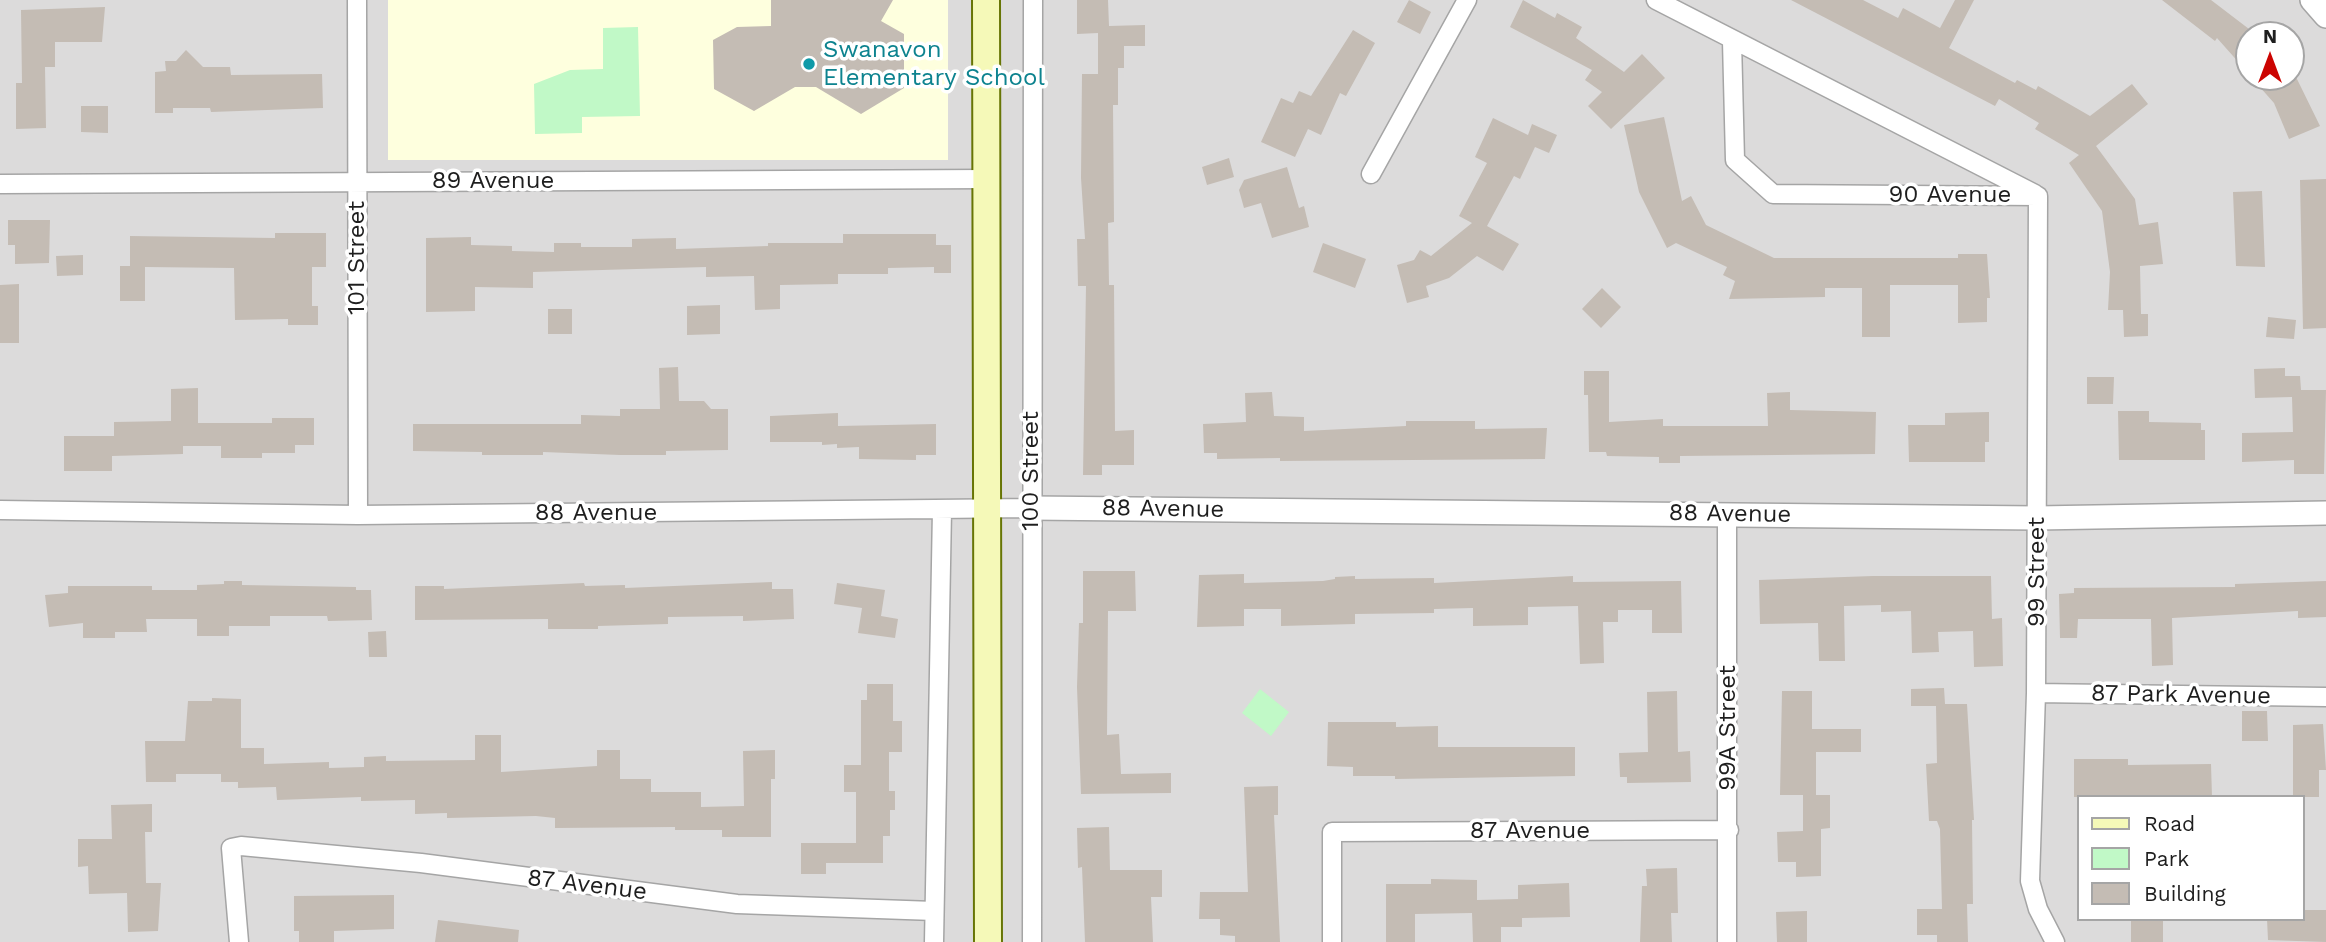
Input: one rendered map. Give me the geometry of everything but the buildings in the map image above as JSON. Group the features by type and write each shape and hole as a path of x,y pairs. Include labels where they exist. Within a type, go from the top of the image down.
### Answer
{"main road":[{"name":"100 Street","path":"986,0 988,942"}],"street":[{"name":"101 Street","path":"357,0 358,515"},
{"name":"100 Street","path":"1031,942 1033,0"},
{"path":"1371,174 1467,0"},
{"name":"90 Avenue","path":"1656,0 2038,196"},
{"path":"2312,0 2326,16"},
{"name":"90 Avenue","path":"1732,41 1735,160 1773,194 2038,196"},
{"name":"89 Avenue","path":"0,184 986,179"},
{"name":"99 Street","path":"2038,196 2036,693 2030,881 2038,909 2055,942"},
{"name":"88 Avenue","path":"0,510 358,515 1030,508 2037,518 2326,513"},
{"path":"934,942 942,510"},
{"name":"99A Street","path":"1727,514 1727,942"},
{"name":"87 Park Avenue","path":"2036,693 2326,697"},
{"name":"87 Avenue","path":"1332,942 1332,832 1729,830"},
{"name":"87 Avenue","path":"239,942 230,848 241,846 421,863 737,904 934,911"}],"shaded area":[{"path":"0,0 2326,0 2326,942 0,942"},
{"path":"388,0 948,0 948,160 388,160"}],"green space":[{"path":"638,27 640,116 582,117 582,133 535,134 534,84 570,70 603,69 603,28"},
{"path":"1260,689 1289,712 1271,736 1242,713"}],"place":[{"name":"Swanavon Elementary School","path":"809,64"}]}
